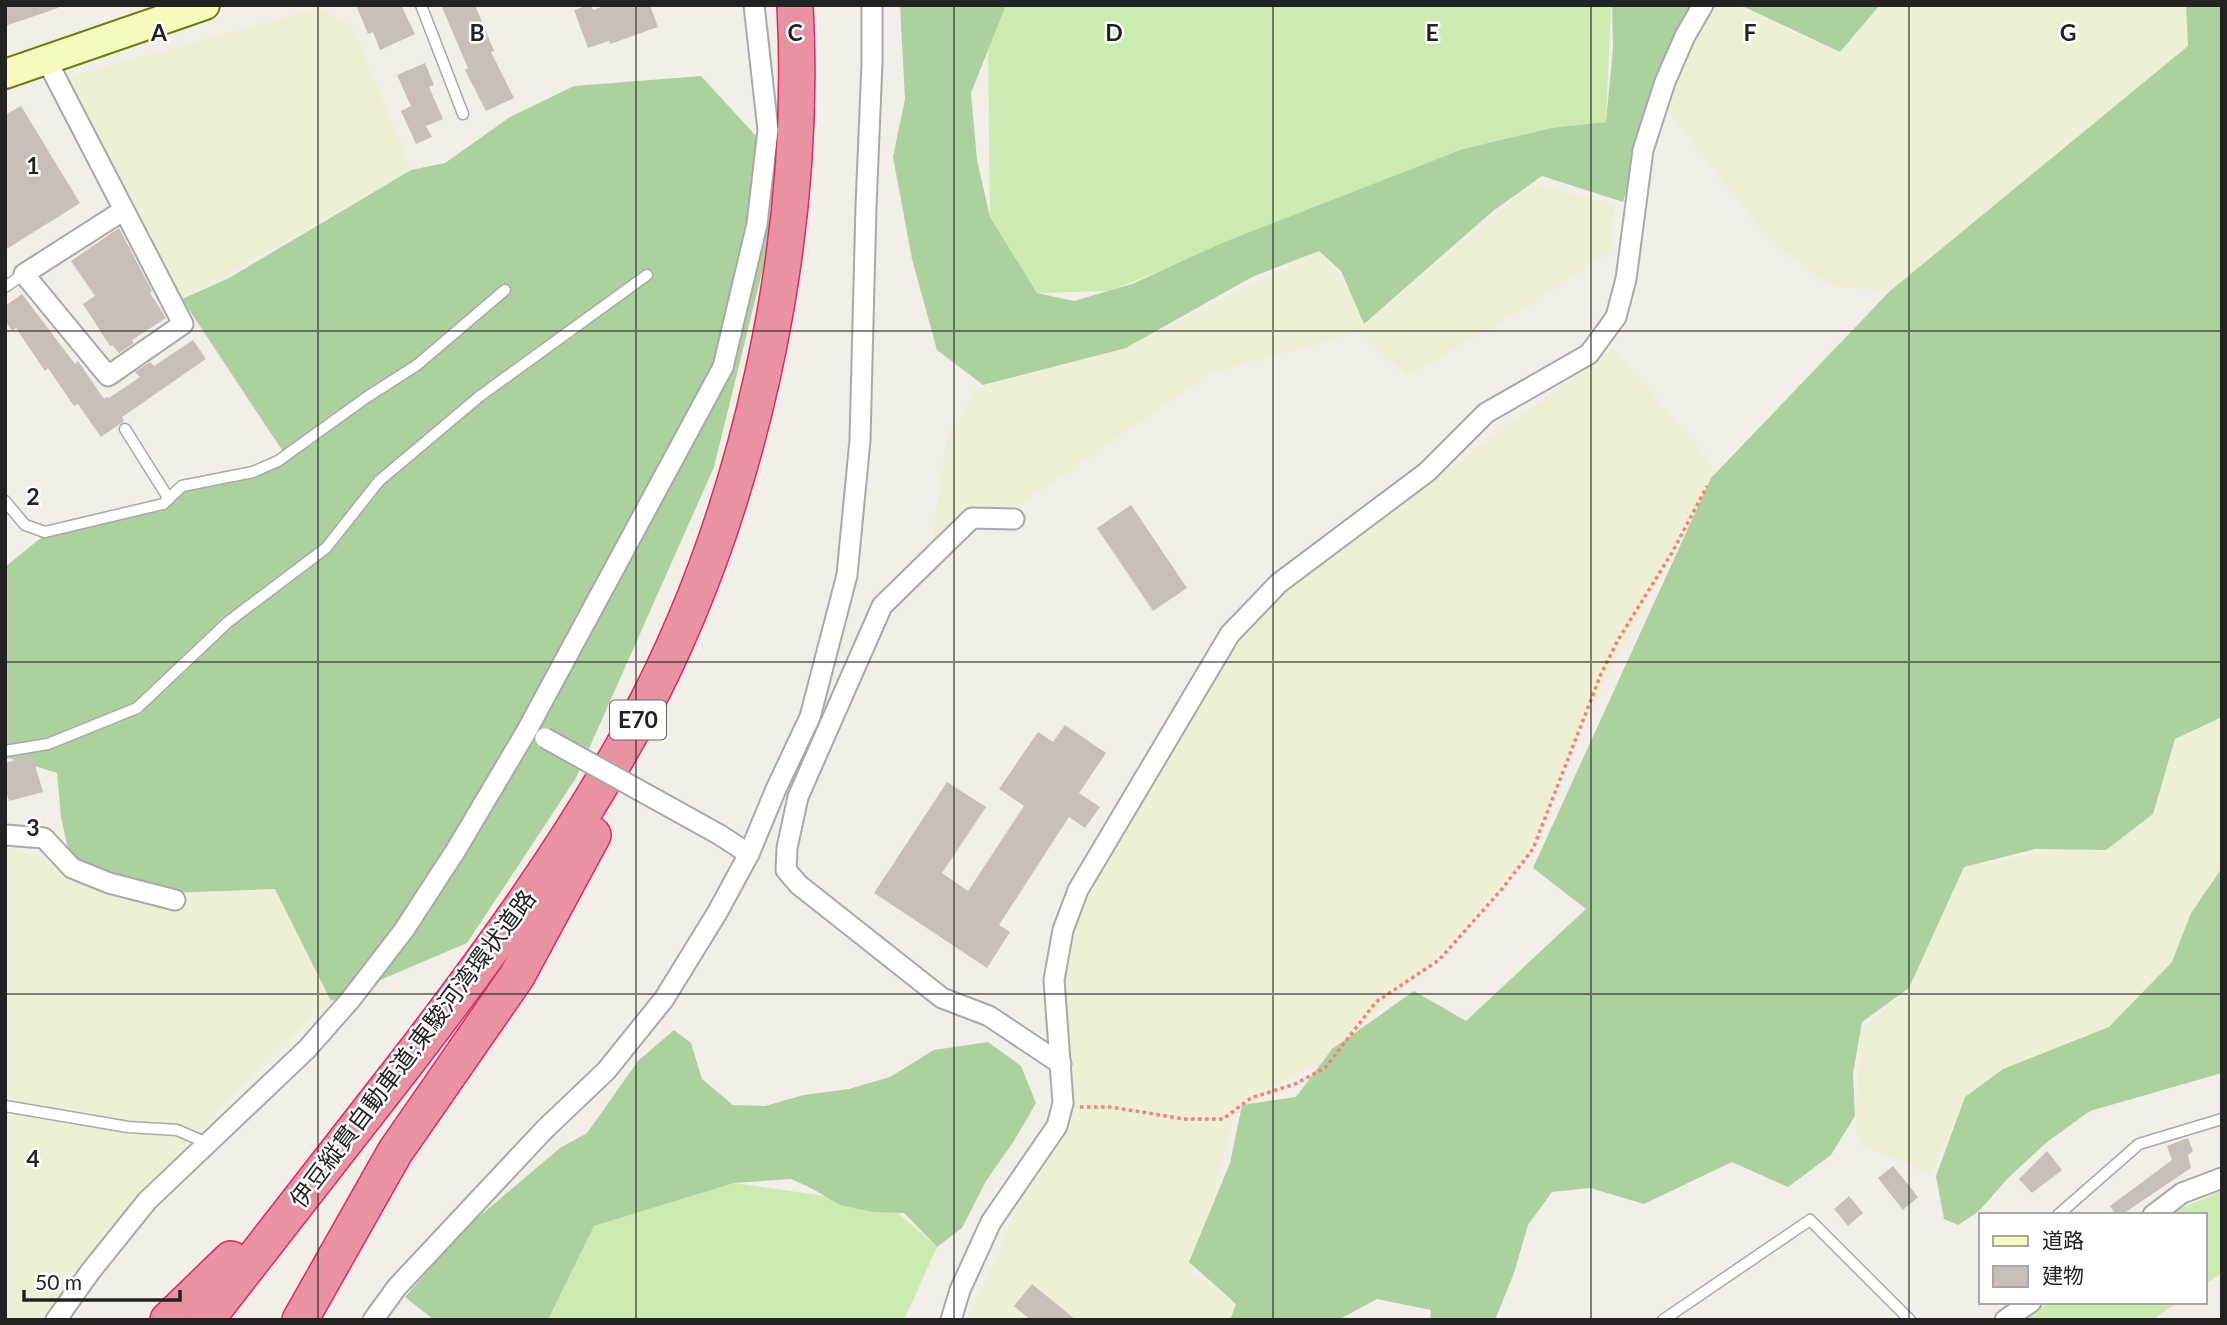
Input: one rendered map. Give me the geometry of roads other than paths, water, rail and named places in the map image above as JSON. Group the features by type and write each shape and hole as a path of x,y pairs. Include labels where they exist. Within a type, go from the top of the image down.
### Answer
{"highway":[{"name":"伊豆縦貫自動車道;東駿河湾環状道路","path":"206,1320 486,959 593,800 637,722 677,642 718,535 744,446 767,347 786,237 793,160 796,5"},
{"name":"伊豆縦貫自動車道;東駿河湾環状道路","path":"223,1320 344,1170 498,970 608,807 650,731 691,645 731,539 778,354 798,238 807,135 808,5"},
{"path":"300,1320 395,1152 517,976 608,807"},
{"path":"168,1320 328,1165"}],"street":[{"path":"5,74 205,5"},
{"path":"56,1320 90,1272 147,1201 307,1049 351,999 404,930 536,735 723,367 757,224 768,130 754,5"},
{"path":"373,1320 397,1287 545,1129 606,1071 664,999 717,913 749,854 810,717 847,575 860,440 872,5"},
{"path":"951,1320 960,1290 991,1222 1057,1126 1063,1103 1054,980 1063,930 1078,890 1230,634 1279,583 1427,472 1486,413 1589,354 1616,317 1626,279 1643,150 1665,82 1685,36 1703,5"},
{"path":"47,60 124,209 183,324 108,376 24,274 124,209"},
{"path":"1014,519 972,518 882,606 798,797 787,848 786,870 799,885 943,998 989,1016 1060,1064"},
{"path":"536,735 720,835 749,854"},
{"path":"776,789 798,797"},
{"path":"5,835 44,838 72,868 109,883 175,900"},
{"path":"2155,1213 2182,1193 2222,1178"},
{"path":"2005,1320 2028,1304"}],"lane":[{"path":"421,5 463,114"},
{"path":"5,287 24,274"},
{"path":"5,751 48,744 137,708 228,622 326,548 379,481 480,396 648,275"},
{"path":"5,501 25,525 45,532 163,504 182,486 253,472 278,460 416,365 505,290"},
{"path":"125,429 169,499"},
{"path":"5,1106 128,1127 177,1130 207,1143"},
{"path":"2060,1213 2140,1144 2222,1119"},
{"path":"1663,1320 1810,1220 1910,1320"}]}
